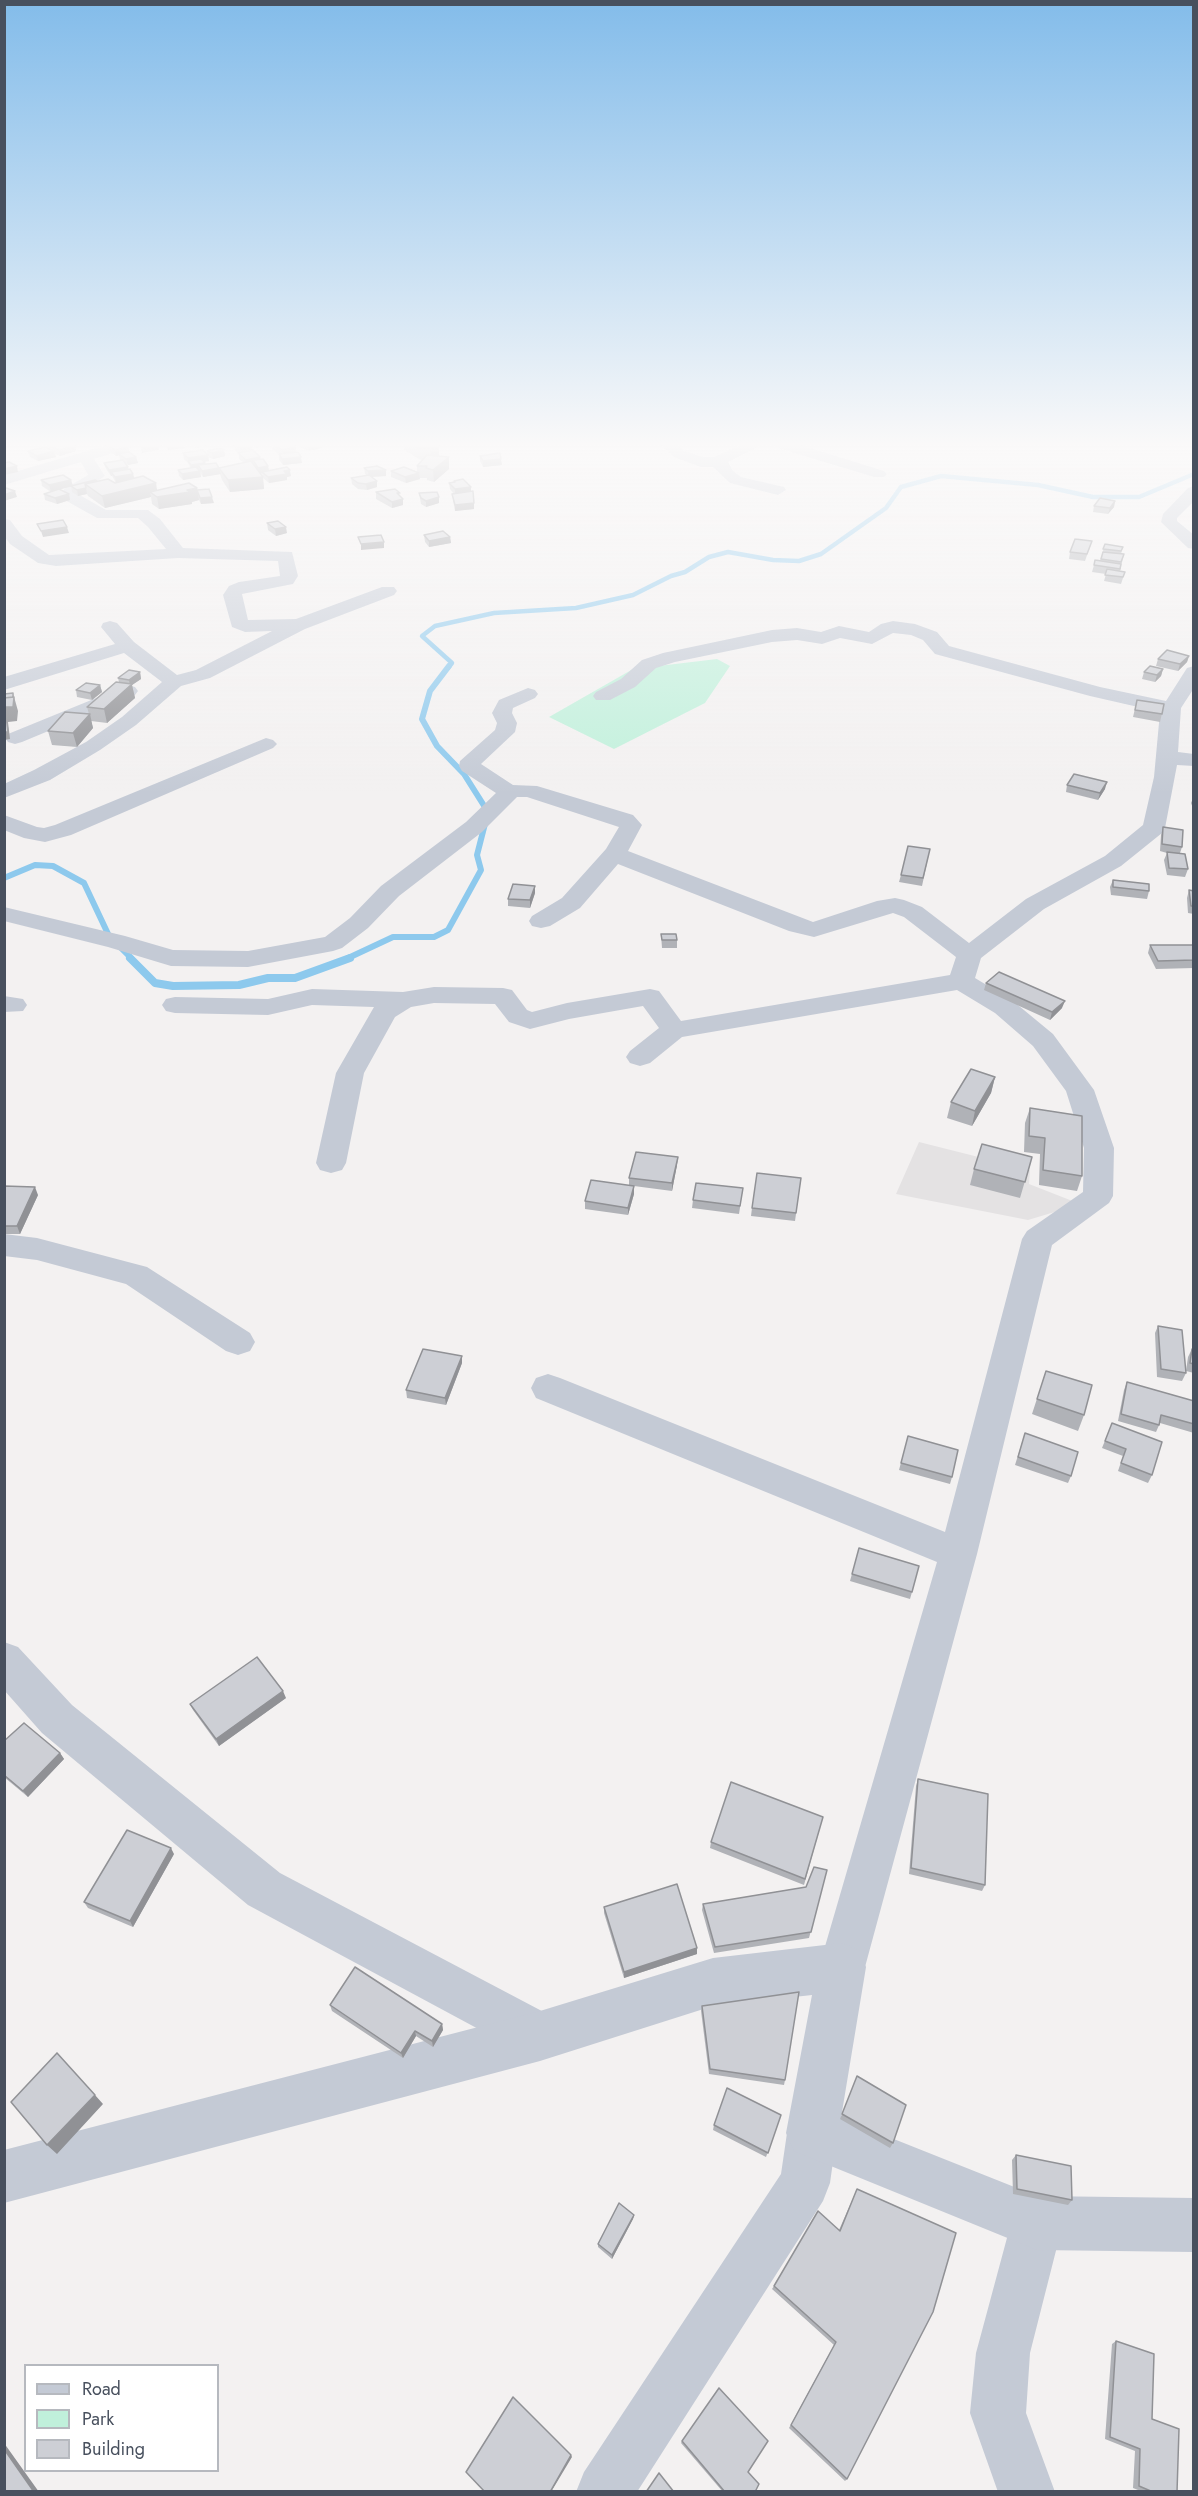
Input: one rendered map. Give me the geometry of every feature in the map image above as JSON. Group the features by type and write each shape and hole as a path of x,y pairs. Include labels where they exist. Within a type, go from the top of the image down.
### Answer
{"street":[{"path":"287,560 289,576 287,580 245,586 235,590 232,595 240,623 245,626 298,625"},
{"path":"15,738 171,679 202,674 298,625 388,591"},
{"path":"110,627 127,646 171,679"},
{"path":"603,696 628,683 648,664 658,660 772,636 797,634 822,638 839,632 872,638 893,627 915,630 930,636 942,650 1098,692 1171,708"},
{"path":"4,684 127,646"},
{"path":"640,1057 674,1030 965,968 1035,904 1113,861 1154,828 1165,777 1179,758 1171,708 1194,672"},
{"path":"4,792 42,775 93,746 129,721 171,679"},
{"path":"501,801 470,766 471,761 505,732 507,723 502,713 506,704 528,694"},
{"path":"4,822 32,834 45,835 63,830 266,744"},
{"path":"4,914 171,958 214,960 279,954 333,943 359,923 390,891 474,827 501,801 529,790 625,820 631,825 629,832 614,854 571,903 541,921"},
{"path":"604,2492 805,2182 842,1967 958,1554 1038,1239 1098,1196 1100,1148 1080,1090 1043,1040 1004,1007 913,912 895,905 877,908 814,930 798,926 614,854"},
{"path":"174,1005 268,1007 312,998 404,1000 434,995 504,996 518,1016 530,1021 579,1009 650,997 674,1030"},
{"path":"331,1163 350,1073 384,1012 404,1000"},
{"path":"4,1245 37,1249 136,1275 238,1342"},
{"path":"548,1388 958,1554"},
{"path":"4,1660 57,1719 264,1889 540,2036"},
{"path":"4,2177 540,2036 713,1982 842,1967"},
{"path":"812,2133 1037,2223 1194,2225"},
{"path":"1028,2492 998,2413 1003,2353 1037,2223"}],"shaded area":[{"path":"919,1142 1030,1170 1029,1184 1075,1202 1058,1211 1028,1220 896,1194"}],"green space":[{"path":"717,659 730,666 705,703 614,749 549,717 633,669"}],"building":[{"path":"1095,560 1121,564 1120,569 1094,565"},
{"path":"1107,569 1125,572 1123,577 1105,575"},
{"path":"1167,650 1189,656 1180,664 1158,659"},
{"path":"1150,666 1163,669 1157,675 1144,672"},
{"path":"129,670 140,672 129,680 118,678"},
{"path":"116,682 132,684 104,709 87,707"},
{"path":"86,683 100,685 90,693 76,690"},
{"path":"13,693 13,697 4,698 4,694"},
{"path":"14,697 13,707 4,707 4,698"},
{"path":"1137,700 1164,704 1162,714 1135,710"},
{"path":"65,712 90,714 73,733 48,731"},
{"path":"4,716 6,716 8,732 4,732"},
{"path":"1074,774 1107,782 1100,793 1067,785"},
{"path":"1163,827 1183,830 1182,847 1162,844"},
{"path":"908,846 930,849 923,878 901,875"},
{"path":"1167,852 1185,854 1188,869 1169,868"},
{"path":"1113,880 1149,884 1149,891 1113,887"},
{"path":"513,884 535,886 530,900 508,899"},
{"path":"1189,890 1194,891 1194,906 1191,906"},
{"path":"661,934 676,934 677,940 662,940"},
{"path":"1150,945 1194,945 1194,960 1158,961"},
{"path":"999,972 1065,1001 1052,1012 986,983"},
{"path":"971,1069 995,1077 975,1111 951,1102"},
{"path":"1030,1108 1082,1116 1082,1176 1043,1170 1045,1138 1029,1136"},
{"path":"982,1144 1032,1157 1025,1182 974,1169"},
{"path":"636,1152 678,1157 672,1183 629,1178"},
{"path":"757,1173 801,1178 796,1213 752,1208"},
{"path":"591,1180 634,1186 628,1208 585,1201"},
{"path":"696,1183 743,1188 740,1206 693,1200"},
{"path":"4,1186 35,1187 17,1226 4,1226"},
{"path":"1158,1326 1182,1330 1186,1373 1161,1369"},
{"path":"423,1349 462,1356 445,1398 406,1390"},
{"path":"1192,1349 1194,1350 1194,1364 1190,1363"},
{"path":"1046,1371 1092,1385 1084,1415 1037,1399"},
{"path":"1127,1382 1194,1401 1194,1424 1161,1415 1159,1425 1121,1414"},
{"path":"1112,1423 1162,1442 1152,1475 1121,1463 1126,1449 1105,1441"},
{"path":"1025,1433 1078,1452 1071,1476 1018,1457"},
{"path":"908,1436 958,1450 952,1477 901,1463"},
{"path":"859,1548 919,1566 912,1592 852,1574"},
{"path":"257,1657 283,1691 216,1739 190,1704"},
{"path":"24,1723 60,1753 23,1791 4,1775 4,1741"},
{"path":"918,1779 988,1794 985,1885 911,1868"},
{"path":"731,1782 823,1817 805,1879 711,1842"},
{"path":"127,1830 171,1848 130,1921 84,1902"},
{"path":"814,1867 827,1870 811,1932 715,1947 703,1904 806,1887"},
{"path":"677,1884 697,1948 624,1972 604,1907"},
{"path":"355,1967 442,2024 432,2041 415,2031 401,2053 330,2005"},
{"path":"799,1992 785,2080 710,2069 702,2006"},
{"path":"57,2053 95,2095 47,2145 11,2102"},
{"path":"857,2076 906,2105 893,2143 842,2114"},
{"path":"727,2088 781,2115 768,2153 714,2125"},
{"path":"1016,2155 1071,2166 1072,2200 1017,2189"},
{"path":"857,2189 956,2233 933,2312 847,2479 791,2425 836,2342 774,2286 818,2211 840,2231"},
{"path":"619,2203 634,2215 612,2255 598,2244"},
{"path":"1116,2341 1154,2354 1152,2419 1179,2429 1177,2492 1153,2492 1139,2486 1140,2449 1110,2437"},
{"path":"719,2388 768,2441 748,2472 759,2484 755,2492 725,2492 682,2441"},
{"path":"513,2397 571,2455 550,2492 485,2492 466,2472"},
{"path":"4,2449 34,2492 4,2492"},
{"path":"659,2473 674,2492 646,2492"}],"waterway":[{"path":"448,668 452,663 422,636 435,626 494,613 576,608 633,595 671,576 685,572 703,560"},
{"path":"785,560 801,560"},
{"path":"346,959 393,937 434,937 448,930 481,870 477,855 488,812 464,774 437,746 422,719 430,691 449,666"},
{"path":"4,878 35,865 53,866 84,883 109,936 132,959"},
{"path":"130,958 155,983 173,986 239,985 268,978 295,978 350,958"}]}
